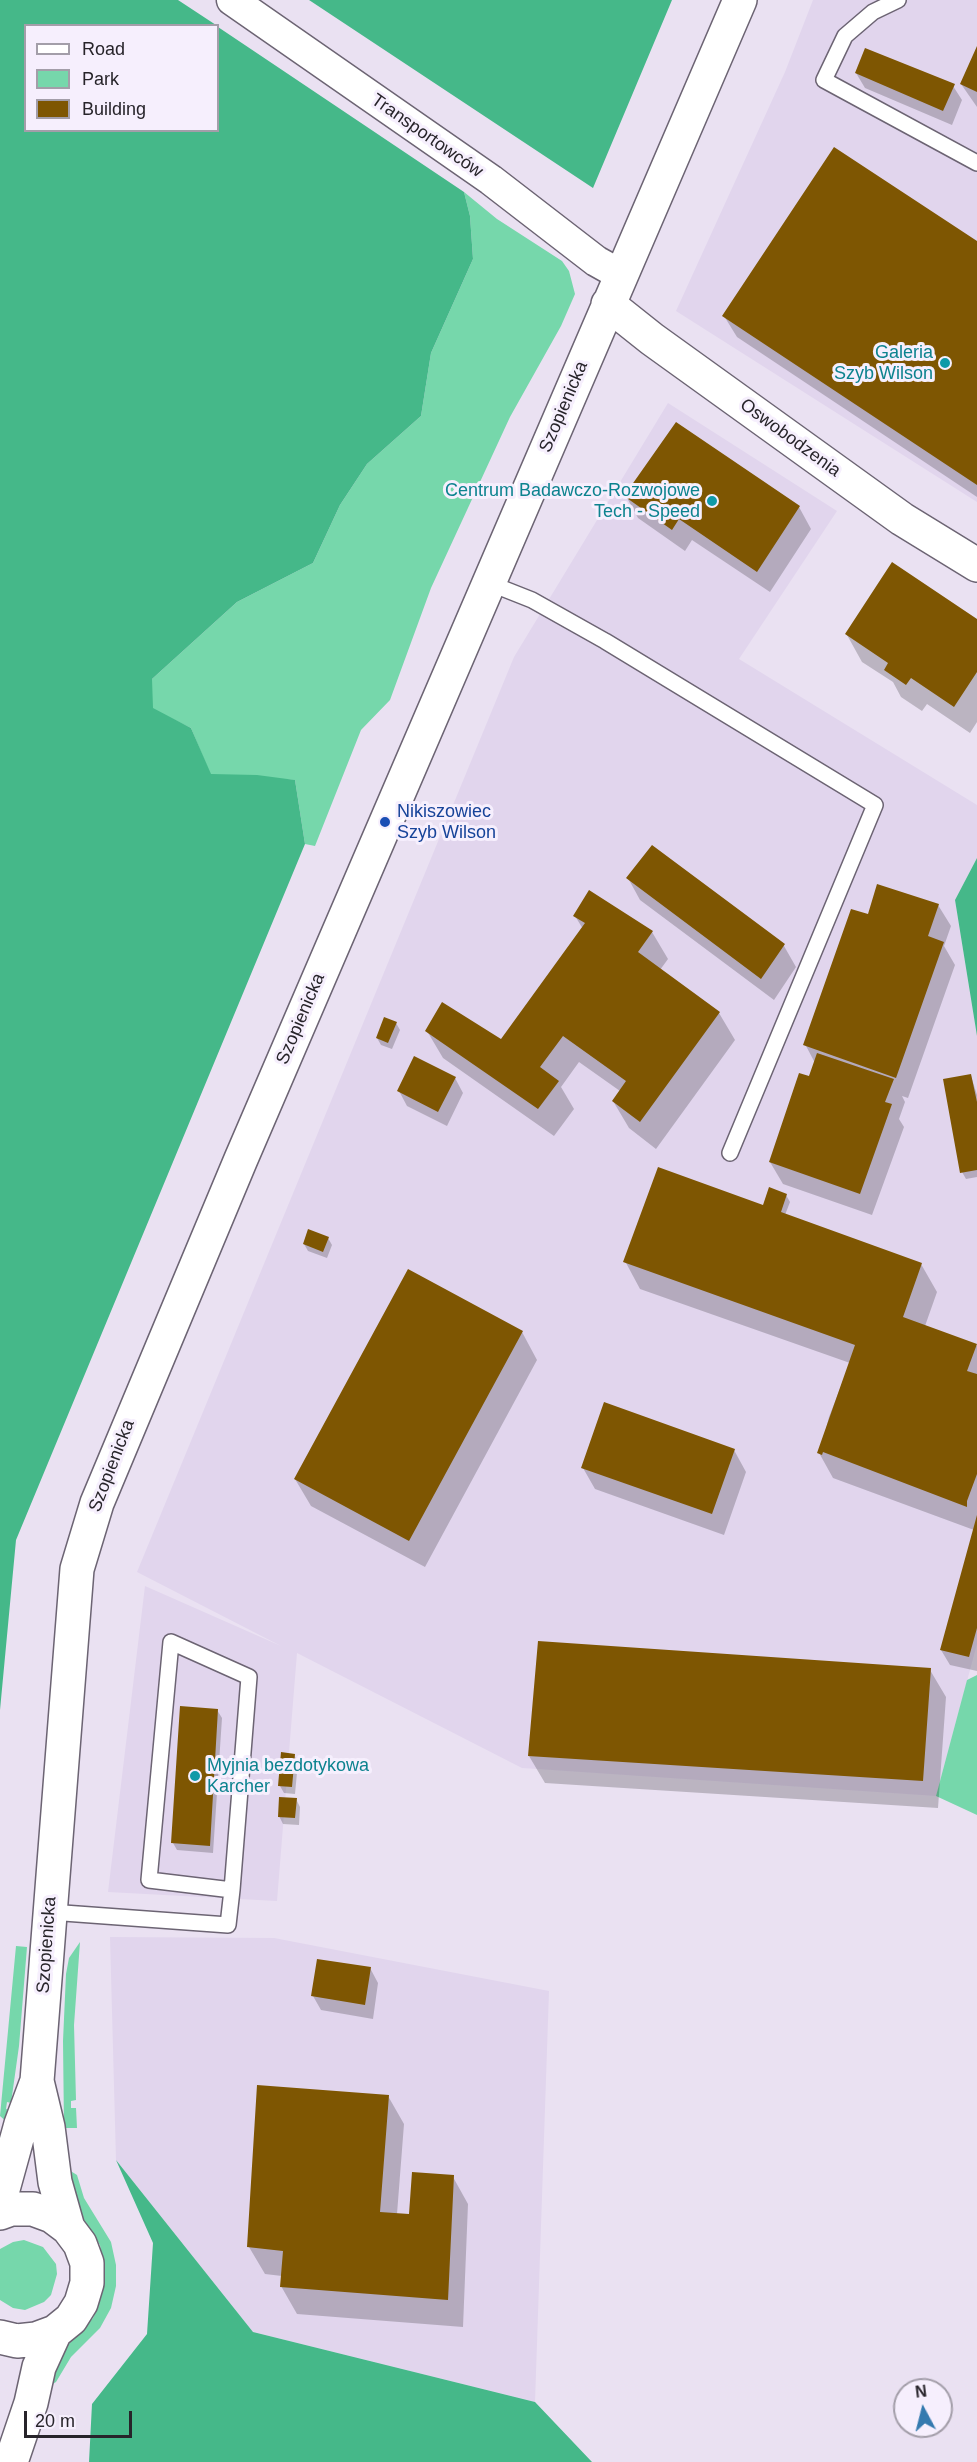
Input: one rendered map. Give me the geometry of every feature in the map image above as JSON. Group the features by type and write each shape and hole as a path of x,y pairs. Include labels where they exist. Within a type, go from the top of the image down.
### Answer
{"street":[{"name":"Transportowców","path":"232,0 471,167 596,261 615,289"},
{"name":"Szopienicka","path":"0,2199 21,2124 37,2082 77,1569 97,1503 132,1415 740,0"},
{"name":"Oswobodzenia","path":"615,289 651,339 902,519 977,565"},
{"name":"Szopienicka","path":"37,2082 48,2127 55,2182 68,2228"},
{"path":"0,2213 33,2209 52,2216 68,2228 80,2244 87,2263 87,2283 81,2302 71,2319 55,2332 36,2339 17,2341 0,2337"},
{"path":"11,2462 31,2403 39,2367 55,2332"},
{"path":"0,2438 5,2462"}],"lane":[{"path":"898,0 873,12 845,36 824,80 977,163"},
{"path":"489,583 532,600 605,641 875,805 730,1154"},
{"path":"50,1912 228,1925 232,1890 249,1677 171,1642 149,1880 232,1890"}],"shaded area":[{"name":"Galeria Szyb Wilson","path":"813,0 977,0 977,502 676,311 785,72"},
{"path":"668,403 837,511 739,659 977,805 977,858 955,900 977,1036 977,1644 936,1796 522,1768 297,1653 277,1901 108,1892 145,1586 281,1646 137,1572 514,657"},
{"path":"110,1937 274,1938 549,1991 535,2402 253,2332 116,2160"}],"green space":[{"path":"0,0 178,0 214,24 24,24 24,132 219,132 219,28 464,192 470,216 473,259 431,353 421,416 367,464 340,505 313,563 237,602 152,679 153,708 191,728 211,774 257,775 295,780 305,844 16,1540 0,1710"},
{"path":"309,0 672,0 593,188"},
{"path":"464,192 497,219 562,261 569,271 575,294 561,326 510,417 431,588 390,700 361,730 315,846 305,844 295,780 211,776 191,728 152,709 152,679 237,602 313,563 340,505 367,464 421,416 431,353 473,259 470,216"},
{"path":"977,858 977,1036 955,900"},
{"path":"977,1675 977,1815 936,1796 967,1680"},
{"path":"80,1942 74,2025 76,2100 71,2101 71,2108 76,2108 77,2128 64,2128 63,2041 66,1974 69,1958"},
{"path":"16,1946 27,1947 19,2046 11,2103 7,2102 6,2109 10,2110 8,2123 0,2116"},
{"path":"116,2160 253,2332 535,2402 592,2462 89,2462 92,2404 147,2334 153,2243"},
{"path":"69,2170 77,2175 84,2198 111,2242 116,2265 116,2286 111,2308 100,2328 71,2357 56,2382 51,2385 47,2377 64,2349 93,2318 105,2280 100,2245 77,2209"},
{"path":"24,2240 43,2247 56,2264 57,2274 51,2295 44,2302 25,2310 13,2308 0,2300 0,2249 13,2242"}],"building":[{"path":"977,46 977,92 960,84"},
{"path":"865,48 955,84 943,111 855,73"},
{"name":"Galeria Szyb Wilson","path":"834,147 977,241 977,485 722,316"},
{"name":"Centrum Badawczo-Rozwojowe Tech - Speed","path":"676,422 800,506 757,572 679,519 672,530 624,496"},
{"path":"892,562 977,619 977,672 954,707 911,678 906,685 884,670 888,663 845,634"},
{"path":"652,845 785,944 761,979 626,878"},
{"path":"877,884 939,904 928,936 944,942 896,1078 803,1045 851,909 868,914"},
{"path":"589,890 653,931 638,952 720,1012 640,1122 612,1101 626,1081 563,1036 540,1067 559,1081 538,1109 425,1031 442,1002 501,1039 585,923 573,916"},
{"path":"384,1017 397,1022 388,1043 376,1038"},
{"path":"817,1053 894,1079 885,1102 892,1104 860,1194 769,1162 799,1073 809,1076"},
{"path":"414,1056 456,1077 438,1112 397,1091"},
{"path":"971,1074 977,1102 977,1170 960,1173 943,1079"},
{"path":"658,1167 763,1205 769,1187 787,1194 781,1212 922,1263 903,1317 977,1344 967,1371 977,1374 977,1474 967,1507 823,1452 822,1455 817,1453 855,1345 623,1262"},
{"path":"308,1229 329,1237 323,1252 303,1244"},
{"path":"408,1269 523,1331 409,1541 294,1479"},
{"path":"604,1402 735,1449 712,1514 581,1468"},
{"path":"977,1515 977,1628 969,1657 940,1650"},
{"path":"538,1641 931,1668 923,1781 528,1756"},
{"name":"Myjnia bezdotykowa Karcher","path":"180,1706 218,1709 210,1846 171,1843"},
{"path":"281,1752 295,1754 292,1787 278,1786"},
{"path":"279,1797 297,1798 295,1818 278,1817"},
{"path":"317,1959 371,1967 365,2005 311,1996"},
{"path":"257,2085 389,2095 380,2212 409,2214 412,2172 454,2175 448,2300 280,2287 283,2251 247,2247"}],"place":[{"name":"Galeria Szyb Wilson","path":"945,363"},
{"name":"Centrum Badawczo-Rozwojowe Tech - Speed","path":"712,501"},
{"name":"Nikiszowiec Szyb Wilson","path":"385,822"},
{"name":"Myjnia bezdotykowa Karcher","path":"195,1776"}]}
